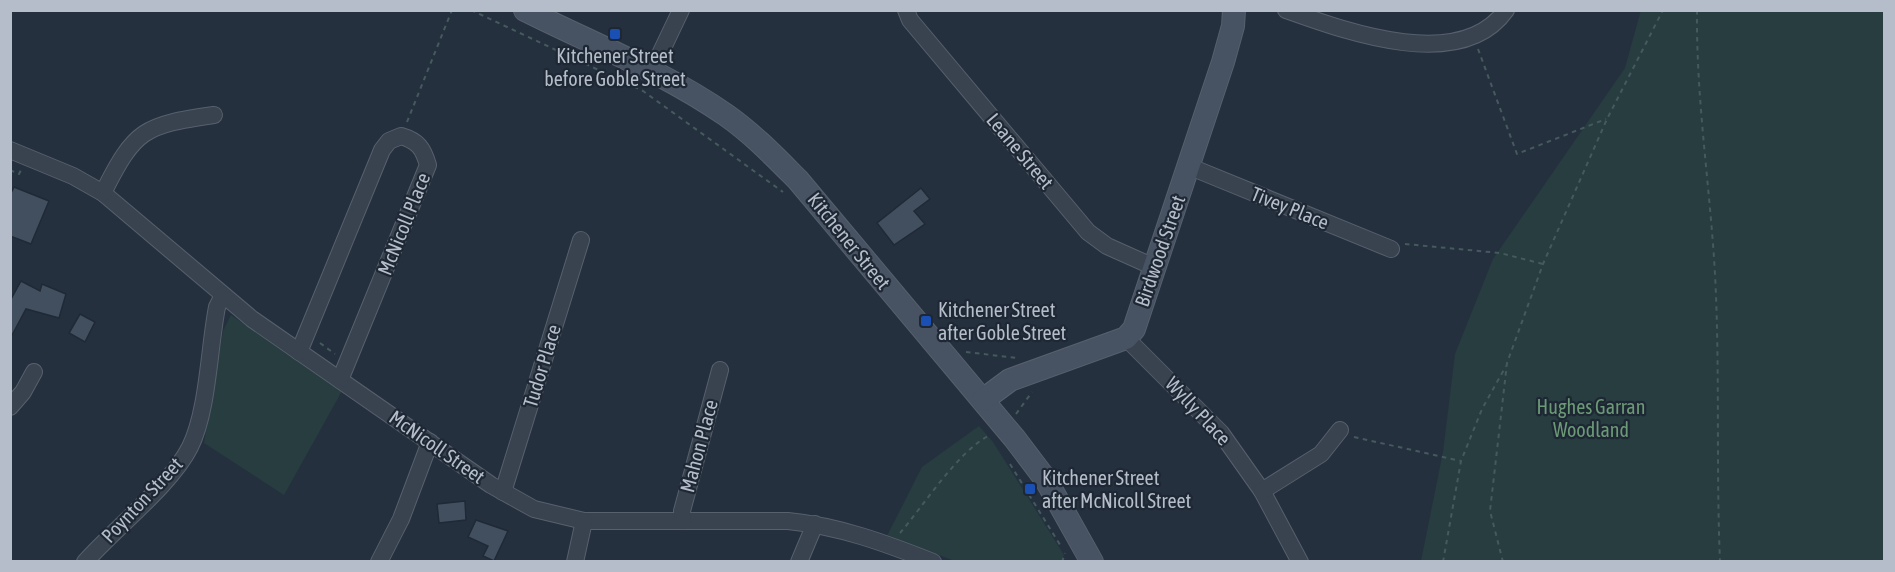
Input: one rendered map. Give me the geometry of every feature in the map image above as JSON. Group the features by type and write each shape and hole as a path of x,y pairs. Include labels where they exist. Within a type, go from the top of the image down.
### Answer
{"street":[{"name":"Kitchener Street","path":"525,10 652,71 726,115 771,152 798,180 983,400 1046,480 1086,559"},
{"path":"652,71 681,10"},
{"name":"Leane Street","path":"906,10 910,20 1088,232 1107,246 1154,267"},
{"name":"Birdwood Street","path":"1126,338 1134,328 1223,62 1233,27 1234,10"},
{"path":"1286,10 1323,24 1391,41 1422,44 1452,42 1473,35 1501,17 1506,10"},
{"path":"103,193 130,146 146,130 173,121 214,115"},
{"path":"300,352 382,150 388,141 401,136"},
{"name":"McNicoll Place","path":"340,380 428,165 423,149 412,140 401,136"},
{"name":"McNicoll Street","path":"10,150 74,176 103,193 252,319 503,492 534,509 584,521 815,524 841,529 933,561"},
{"name":"Tivey Place","path":"1188,166 1391,249"},
{"name":"Tudor Place","path":"503,492 581,240"},
{"name":"Poynton Street","path":"85,561 173,472 190,447 198,425 217,308 223,295"},
{"path":"983,400 1010,380 1126,338"},
{"name":"Wylly Place","path":"1126,338 1213,424 1262,491 1300,561"},
{"name":"Mahon Place","path":"683,521 682,511 720,370"},
{"path":"10,407 23,392 34,372"},
{"path":"1262,491 1321,454 1340,430"},
{"path":"379,561 401,519 429,442"},
{"path":"575,561 584,521"},
{"path":"799,561 815,524"}],"path":[{"path":"401,136 452,10"},
{"path":"471,10 642,91 784,193"},
{"path":"1443,561 1461,461 1482,409 1508,363 1543,264 1607,119 1663,10"},
{"path":"1697,10 1699,93 1712,224 1716,302 1716,482 1720,561"},
{"path":"1473,35 1517,154 1607,119"},
{"path":"1391,249 1406,243 1500,253 1543,264"},
{"path":"307,334 347,363"},
{"path":"966,352 1008,358 1026,357"},
{"path":"1503,561 1490,511 1508,363"},
{"path":"1340,430 1360,440 1461,461"},
{"path":"892,546 976,442 990,435"},
{"path":"1009,462 1065,553 1062,561"}],"green space":[{"name":"Hughes Garran Woodland","path":"1641,10 1884,11 1884,561 1421,561 1443,452 1455,354 1493,259 1625,68"},
{"path":"231,315 342,391 284,495 204,443 223,331"},
{"path":"979,426 993,442 1064,555 1061,561 955,561 887,536 922,467"}],"building":[{"path":"14,187 49,201 31,244 10,236 10,195"},
{"path":"921,188 930,199 914,211 925,224 894,245 877,223"},
{"path":"21,281 40,291 42,284 66,294 59,318 26,309 10,339 10,301"},
{"path":"80,314 95,322 85,342 69,333"},
{"path":"465,501 466,520 439,523 437,504"},
{"path":"476,520 508,531 494,561 483,556 488,546 468,537"}],"place":[{"name":"Kitchener Street before Goble Street","path":"615,34"},
{"name":"Kitchener Street after Goble Street","path":"926,321"},
{"name":"Kitchener Street after McNicoll Street","path":"1030,489"}]}
